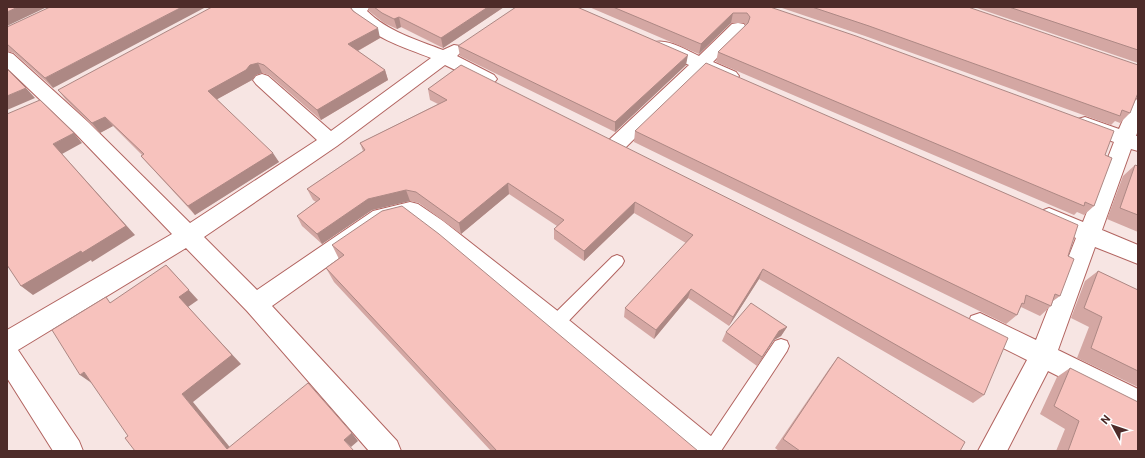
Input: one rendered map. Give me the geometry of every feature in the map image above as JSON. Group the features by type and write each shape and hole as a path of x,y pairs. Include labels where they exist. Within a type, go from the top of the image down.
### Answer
{"street":[{"path":"362,7 358,11 370,24 398,38 444,57 506,89"},
{"path":"618,144 738,28"},
{"path":"644,38 745,83"},
{"path":"7,343 188,236 330,141 468,40"},
{"path":"7,58 58,95 81,127 255,304 387,451"},
{"path":"262,80 330,141"},
{"path":"31,109 58,95"},
{"path":"992,451 1043,356 1090,235 1132,141 1138,105"},
{"path":"1073,120 1132,141"},
{"path":"1032,209 1138,255"},
{"path":"255,304 381,217 410,210 435,227 555,324 707,451"},
{"path":"965,317 1138,403"},
{"path":"7,355 68,451"}],"lane":[{"path":"555,324 617,261"},
{"path":"711,451 781,346"}],"building":[{"path":"7,7 18,7 7,12"},
{"path":"50,7 182,7 45,78 7,44 7,27"},
{"path":"212,7 350,7 353,11 378,28 348,44 385,70 317,110 264,65 258,63 250,65 246,70 208,91 273,153 188,206 141,156 144,154 105,117 92,123 58,90"},
{"path":"374,7 488,7 441,38 399,17 394,19"},
{"path":"516,7 577,7 688,55 615,122 458,46"},
{"path":"613,7 770,7 856,36 1114,131 1105,155 1112,158 1094,206 1085,202 1084,206 718,52 748,23 750,17 747,13 733,13 701,44"},
{"path":"812,7 968,7 1138,65 1138,93 1130,113 1122,110 1120,116"},
{"path":"1009,7 1138,7 1138,50"},
{"path":"706,63 1078,225 1068,256 1074,259 1060,296 1055,294 1051,306 1026,295 1024,304 1022,303 1017,315 635,131"},
{"path":"461,65 1008,338 984,395 763,269 733,317 691,289 656,330 625,308 693,235 635,202 584,251 554,229 564,220 508,183 459,223 416,192 406,190 368,199 317,234 297,216 320,199 307,189 365,150 360,143 447,100 428,89"},
{"path":"7,69 26,88 7,96"},
{"path":"40,100 74,133 53,144 126,226 82,253 81,251 21,286 7,265 7,114"},
{"path":"1135,165 1138,166 1138,215 1120,208"},
{"path":"402,206 439,234 698,451 497,451 326,268 344,255 332,245 382,211"},
{"path":"166,265 189,290 179,297 232,355 182,394 227,449 308,383 352,433 344,440 354,451 135,451 125,438 128,436 84,372 80,375 52,330 106,297 110,303"},
{"path":"1098,271 1138,290 1138,371 1091,348 1102,317 1084,308"},
{"path":"751,303 787,327 779,331 762,357 726,332"},
{"path":"838,357 965,442 960,451 800,451 783,439"},
{"path":"1070,368 1138,402 1138,451 1068,451 1079,421 1054,406"}]}
